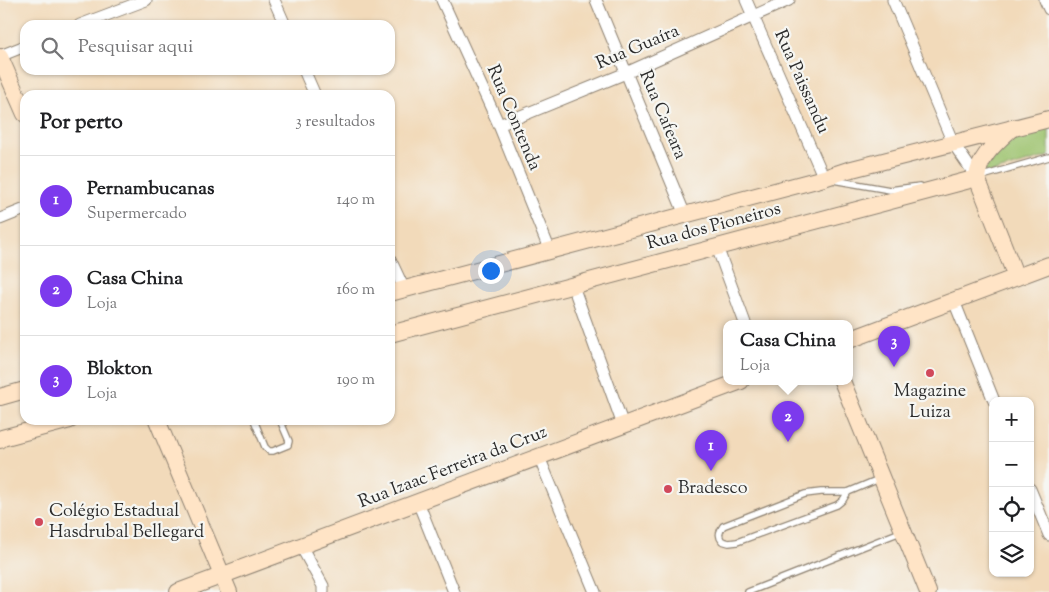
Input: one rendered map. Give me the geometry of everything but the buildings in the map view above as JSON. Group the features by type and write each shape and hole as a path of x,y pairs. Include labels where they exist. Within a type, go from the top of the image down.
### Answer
{"street":[{"path":"93,20 146,0"},
{"path":"274,0 283,20"},
{"name":"Rua Contenda","path":"442,0 499,125 550,250"},
{"name":"Rua Cafeara","path":"596,0 685,215"},
{"name":"Rua Paissandu","path":"746,0 824,178"},
{"name":"Rua Guaíra","path":"499,125 626,72 789,0"},
{"path":"893,0 953,143 977,178 1016,277"},
{"path":"1045,0 1049,9"},
{"path":"20,48 0,56 20,102"},
{"path":"306,75 313,90"},
{"name":"Rua dos Pioneiros","path":"397,291 824,178 848,170 1049,119"},
{"path":"977,178 978,169 983,159 1013,128"},
{"name":"Rua dos Pioneiros","path":"395,333 977,178"},
{"path":"0,219 20,211"},
{"path":"717,247 744,320"},
{"path":"853,339 1049,265"},
{"path":"573,286 623,425"},
{"path":"954,301 992,397"},
{"name":"Rua Izaac Ferreira da Cruz","path":"178,592 730,385"},
{"path":"844,385 928,592"},
{"path":"0,397 20,392"},
{"path":"0,403 20,393"},
{"path":"2,437 50,425"},
{"path":"159,425 229,592"},
{"path":"539,457 596,592"},
{"path":"1034,499 1049,535"},
{"path":"418,502 454,592"},
{"path":"301,546 324,586 324,592"}],"lane":[{"name":"Rua dos Pioneiros","path":"977,178 1049,157"},
{"path":"824,178 890,190 977,178"},
{"path":"256,425 265,447 269,451 288,445 289,441 282,425"},
{"path":"848,492 843,500 837,504 737,542 729,543 722,541 719,537 723,526 805,494 848,492 881,478"},
{"path":"748,592 903,531"}],"green space":[{"path":"1049,120 1049,156 980,176 1014,128"}],"place":[{"name":"Blokton","path":"894,367"},
{"name":"Magazine Luiza","path":"930,373"},
{"name":"Casa China","path":"788,442"},
{"name":"Pernambucanas","path":"711,471"},
{"name":"Bradesco","path":"668,489"},
{"name":"Colégio Estadual Hasdrubal Bellegard","path":"39,522"}]}
